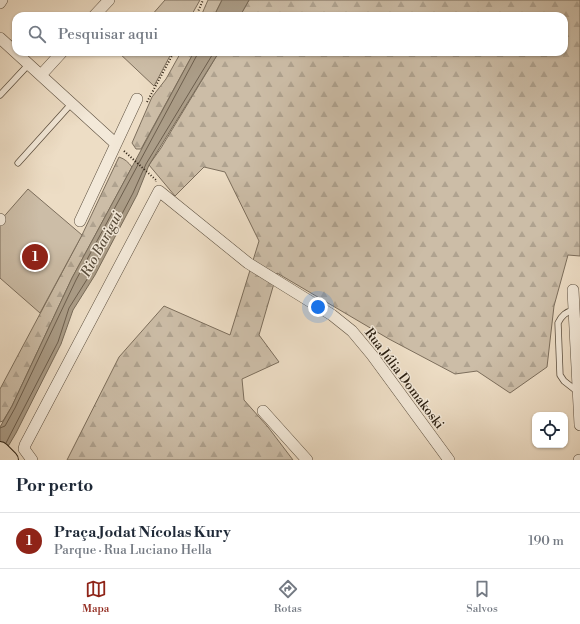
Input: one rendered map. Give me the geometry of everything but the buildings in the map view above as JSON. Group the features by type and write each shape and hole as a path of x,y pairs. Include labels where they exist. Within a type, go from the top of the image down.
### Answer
{"main road":[{"path":"0,451 9,460"}],"street":[{"path":"98,12 109,0"},
{"path":"0,38 12,49"},
{"path":"20,56 116,144"},
{"path":"41,75 58,56"},
{"path":"80,221 135,104"},
{"path":"32,460 24,449 25,445 157,186"},
{"name":"Rua Júlia Domakoski","path":"157,186 248,263 332,315 352,331 372,355 449,460"},
{"path":"573,290 577,310 580,425"},
{"path":"263,411 307,460"}],"lane":[{"path":"0,95 29,64"},
{"path":"18,163 72,103"},
{"path":"577,310 566,312 560,318 558,323 560,375 564,381 578,392"}],"path":[{"path":"198,12 203,0"},
{"path":"135,104 143,106 148,101 172,56"},
{"path":"125,152 157,186"}],"green space":[{"path":"165,0 200,0 193,12 154,12"},
{"path":"208,0 222,0 216,12 203,12"},
{"path":"249,0 580,0 580,256 568,255 554,306 547,367 510,393 477,371 455,374 389,339 277,273 259,335 279,362 242,379 244,400 268,427 293,460 67,460 119,357 164,306 230,335 259,241 225,172 204,167 175,196 149,165 161,148 217,56 568,56 568,12 242,12"},
{"path":"122,56 170,56 154,86"},
{"path":"179,56 192,56 141,149 136,149 132,143 152,97 166,79"},
{"path":"119,157 132,167 72,278 12,406 3,421 0,422 0,389 82,235"},
{"path":"28,189 82,235 40,313 0,278 0,221"}],"water":[{"path":"222,0 249,0 242,12 216,12"},
{"name":"Rio Barigui","path":"192,56 217,56 149,165 137,195 95,275 73,310 61,344 16,433 0,460 0,427 12,406 72,278"}],"place":[{"name":"Praça Jodat Nícolas Kury","path":"35,257"}]}
